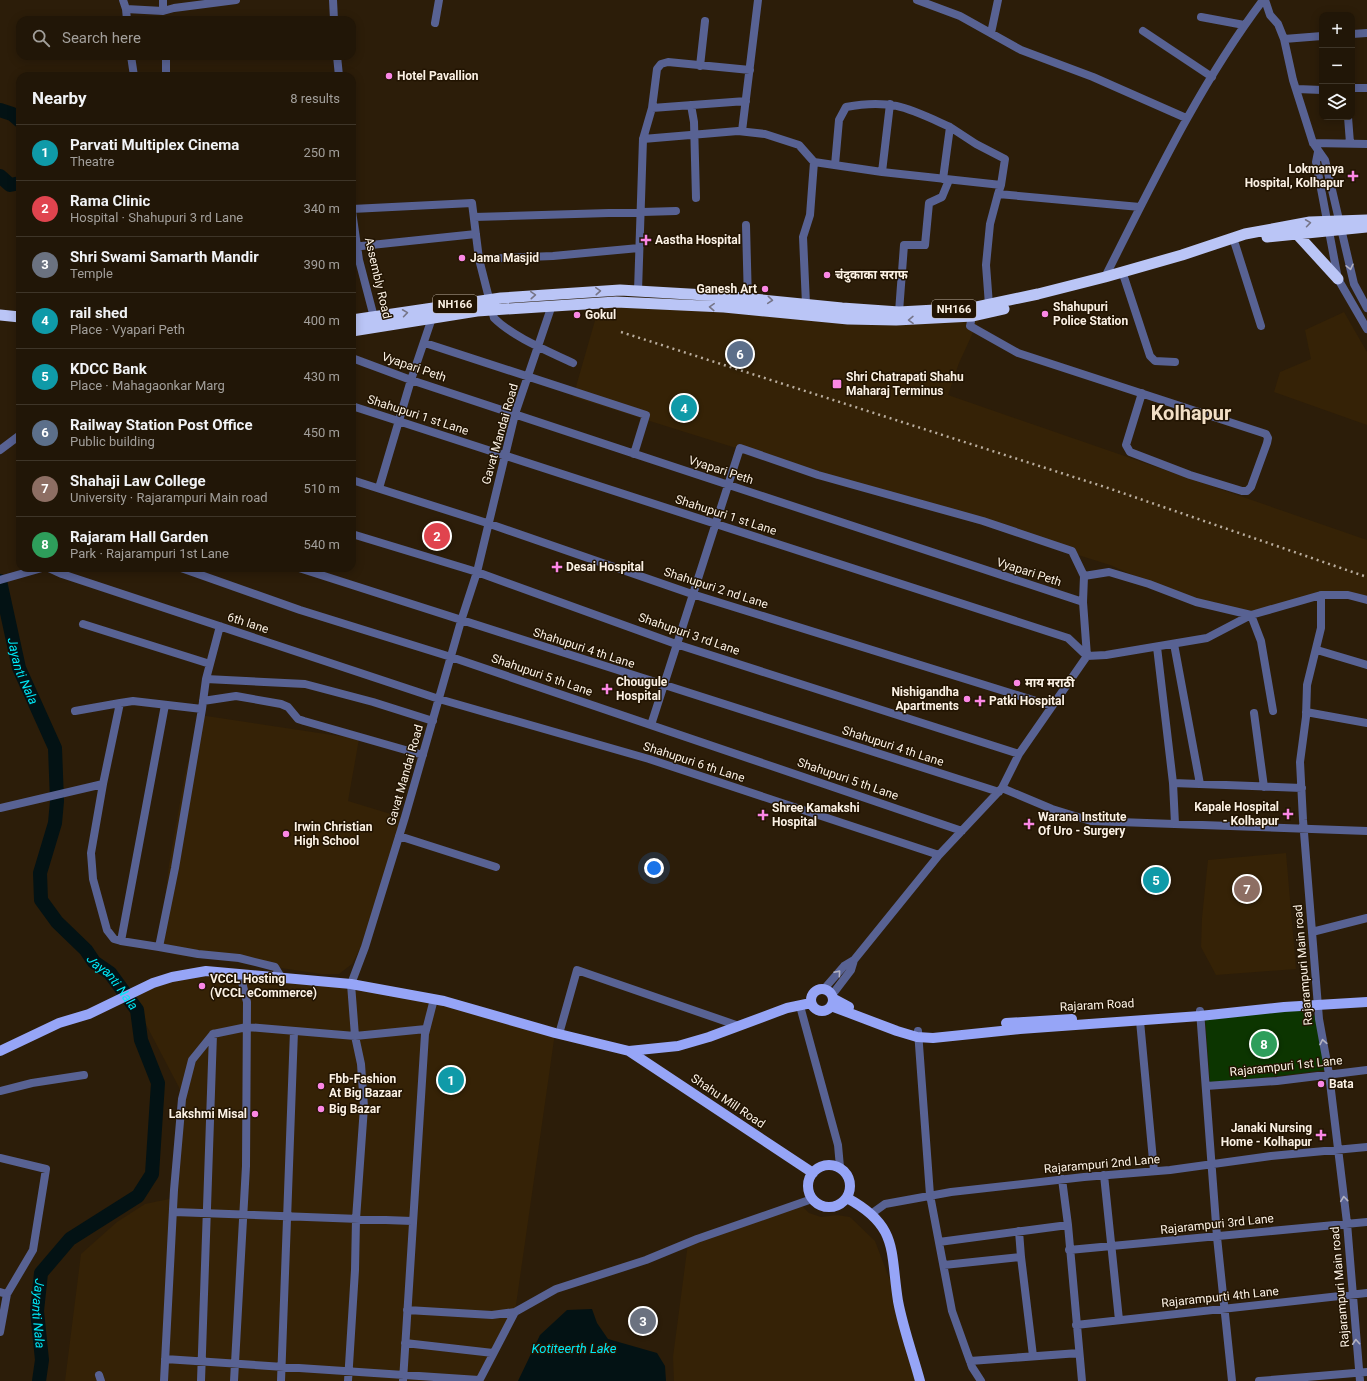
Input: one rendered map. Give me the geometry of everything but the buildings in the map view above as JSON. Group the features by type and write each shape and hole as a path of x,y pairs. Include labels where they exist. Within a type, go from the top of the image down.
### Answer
{"highway":[{"name":"NH166","path":"356,330 376,322 490,305 607,291 638,291 748,298 842,308 899,312 973,312 989,305 1105,277 1182,255 1245,234 1334,225 1367,220"},
{"name":"NH166","path":"356,320 376,322 432,318 490,305 552,305 616,302 748,310 874,320 930,320 973,312 1124,277 1248,240 1296,233 1334,225 1367,227"},
{"path":"1296,233 1338,279"},
{"path":"0,315 16,317"},
{"path":"0,321 16,323"}],"main road":[{"path":"0,1051 44,1029 79,1018 153,983 172,977 206,971 351,984 434,999 559,1034 629,1051 678,1046 787,1008 811,1003"},
{"path":"814,992 830,997 822,1011 815,1009 811,1003 811,997 814,992"},
{"name":"Rajaram Road","path":"830,997 871,1016 918,1034 1028,1021 1200,1014 1367,996"},
{"path":"1317,1002 1367,1002"},
{"path":"918,1034 933,1038 1020,1029 1140,1021 1200,1014"},
{"name":"Shahu Mill Road","path":"629,1051 813,1173"},
{"path":"824,1166 840,1167 849,1177 851,1183 850,1190 846,1198 838,1206 831,1207 824,1207 812,1199 808,1186 813,1173 824,1166"},
{"path":"846,1198 871,1214 886,1230 893,1254 898,1301 920,1381"}],"street":[{"path":"123,0 127,16"},
{"path":"163,0 164,11"},
{"path":"126,9 164,11 200,2 236,0"},
{"path":"333,0 334,16"},
{"path":"435,23 439,0"},
{"path":"742,131 758,0"},
{"path":"917,0 960,16 1021,50 1093,77 1186,118"},
{"path":"991,33 998,0"},
{"path":"1105,277 1186,118 1244,25 1264,0 1270,15 1278,24 1284,39 1313,143 1325,160 1334,225 1338,279 1358,317 1367,330"},
{"path":"1201,17 1244,25"},
{"path":"700,66 705,20"},
{"path":"1143,31 1212,77"},
{"path":"1355,34 1367,33"},
{"path":"1284,39 1319,36"},
{"path":"132,60 133,72"},
{"path":"166,60 166,72"},
{"path":"337,60 339,72"},
{"path":"638,291 643,139 652,108 657,69 661,64 668,62 750,70"},
{"path":"1355,88 1367,88"},
{"path":"1297,89 1319,90"},
{"path":"652,108 746,101"},
{"path":"835,165 839,120 846,107 868,103 890,104 916,112 950,127 976,144 1005,159 1001,185 990,224 986,265 989,305"},
{"path":"882,172 890,104"},
{"path":"691,105 694,134 696,198"},
{"path":"1348,120 1350,143"},
{"path":"899,312 904,245 925,245 929,203 942,197 946,180 950,127"},
{"path":"643,139 742,131 765,134 800,145 814,162 946,180 1001,185"},
{"path":"1313,143 1367,144"},
{"path":"806,304 804,237 810,215 814,162"},
{"path":"998,194 1140,207"},
{"path":"356,210 472,203 479,259 494,318 500,324 539,347 573,363"},
{"path":"474,217 676,211"},
{"path":"746,225 748,310"},
{"path":"1334,225 1354,284 1367,308 1358,317"},
{"path":"356,247 476,234"},
{"path":"1235,244 1261,326"},
{"path":"479,259 553,256 639,248"},
{"name":"Assembly Road","path":"356,250 376,322"},
{"path":"1124,277 1150,356 1155,360 1174,362"},
{"name":"Gavat Mandai Road","path":"351,984 365,947 423,755 461,621 477,572 487,523 516,414 552,305"},
{"path":"973,312 970,326 1018,353 1142,393 1266,434 1268,443 1251,487 1247,491 1242,491 1190,475 1130,452 1126,445 1142,393"},
{"path":"379,488 411,380 425,343 432,318"},
{"path":"425,343 646,415 634,454"},
{"name":"Vyapari Peth","path":"356,359 411,380 1083,602"},
{"name":"Shahupuri 1 st Lane","path":"356,407 1068,638 1086,656"},
{"path":"0,450 16,438"},
{"path":"651,725 714,524 740,448 818,475 983,521 1072,551 1084,576 1083,602 1086,656 1019,754 1000,790 939,855 854,960 844,966 830,997"},
{"name":"Shahupuri 2 nd Lane","path":"356,481 487,523 692,594 1052,706"},
{"name":"Shahupuri 3 rd Lane","path":"356,535 477,572 676,644 1019,754"},
{"path":"0,580 26,572"},
{"name":"6th lane","path":"58,572 439,699"},
{"name":"Shahupuri 5 th Lane","path":"192,572 300,610 451,657 962,831"},
{"name":"Shahupuri 4 th Lane","path":"312,572 663,686 1000,790 1052,810 1091,821 1367,831"},
{"path":"1084,576 1109,572 1149,584 1196,602 1251,615"},
{"path":"1086,656 1106,655 1207,638 1251,615 1321,595 1336,594 1367,600"},
{"name":"Rajarampuri Main road","path":"1321,595 1321,628 1317,650 1307,685 1306,712 1300,762 1317,1002 1330,1074 1348,1223 1353,1295 1362,1375"},
{"path":"1251,615 1261,642 1273,711"},
{"path":"82,624 210,664"},
{"path":"159,947 176,860 206,679 220,626"},
{"path":"1174,644 1200,784"},
{"path":"1157,647 1173,783 1175,824"},
{"path":"1317,650 1367,665"},
{"path":"206,679 305,684 366,700 433,721"},
{"path":"204,696 241,697 281,704 288,707 298,719 423,755"},
{"name":"Shahupuri 6 th Lane","path":"439,699 649,759 939,855"},
{"path":"75,711 134,701 202,709"},
{"path":"120,703 102,784 91,853 93,879 107,930 114,939 121,942 198,954 239,958 275,967 281,977"},
{"path":"121,942 165,705"},
{"path":"1306,712 1367,723"},
{"path":"1254,713 1264,787"},
{"path":"1173,783 1302,788"},
{"path":"0,808 102,784"},
{"path":"399,836 496,868"},
{"path":"1312,932 1367,918"},
{"path":"559,1034 577,970 739,1026"},
{"path":"234,1381 246,1166 247,1002 240,974"},
{"path":"348,1381 355,1270 356,1218 364,1107 361,1064 355,1036 351,984"},
{"path":"403,1378 412,1221 426,1029 434,999"},
{"path":"800,1006 838,1145 840,1167"},
{"path":"1200,1014 1217,1236 1232,1381"},
{"path":"1140,1021 1154,1171"},
{"path":"164,1381 174,1190 182,1099 192,1060 213,1034 247,1027 355,1036 426,1029"},
{"path":"281,1381 294,1031"},
{"path":"201,1381 213,1034"},
{"path":"918,1034 930,1195 952,1311 970,1361 981,1381"},
{"name":"Rajarampuri 1st Lane","path":"1206,1086 1277,1081 1367,1070"},
{"path":"0,1091 32,1083 84,1075"},
{"path":"1338,1150 1367,1147"},
{"name":"Rajarampuri 2nd Lane","path":"871,1214 885,1204 930,1195 1062,1179 1154,1171 1271,1156 1338,1150"},
{"path":"0,1158 46,1169 34,1250 4,1293 0,1332"},
{"path":"1104,1175 1119,1320"},
{"path":"1062,1179 1068,1225 1069,1250 1082,1381"},
{"path":"407,1310 492,1315 515,1312 556,1289 646,1260 697,1239 812,1199"},
{"path":"174,1212 412,1221"},
{"name":"Rajarampuri 3rd Lane","path":"1069,1250 1367,1222"},
{"path":"939,1242 1068,1225"},
{"path":"1019,1231 1034,1356"},
{"path":"944,1265 1021,1257"},
{"name":"Rajarampurti 4th Lane","path":"1076,1325 1367,1293"},
{"path":"165,1359 348,1370 403,1378 479,1381 515,1312"},
{"path":"405,1343 493,1352"},
{"path":"970,1361 1079,1353"},
{"path":"1259,1381 1362,1375"}],"shaded area":[{"path":"600,303 981,315 959,363 948,395 1367,540 1367,600 1336,594 1251,615 1171,592 1110,565 573,397"},
{"path":"1344,312 1367,352 1367,425 1274,392 1280,372 1311,359 1305,330"},
{"name":"Irwin Christian High School","path":"200,715 359,739 348,801 404,818 361,947 352,964 339,974 321,974 227,960 175,955 159,945 169,865 185,774"},
{"path":"1286,853 1296,969 1216,975 1201,947 1202,918 1208,860"},
{"path":"230,973 444,1001 555,1033 515,1312 479,1381 65,1381 81,1254 117,1222 145,1204 174,1198 183,1095 130,994 164,979"},
{"path":"800,1204 809,1213 821,1217 837,1215 850,1217 875,1241 898,1301 920,1381 674,1381 673,1357 688,1243"}],"green space":[{"path":"1297,1008 1306,1014 1316,1016 1325,1070 1270,1077 1210,1082 1205,1017"}],"water":[{"name":"Kotiteerth Lake","path":"592,1309 597,1323 608,1339 657,1353 665,1366 666,1381 518,1381 540,1335 567,1310"}],"waterway":[{"name":"Jayanti Nala","path":"0,110 12,114 16,118"},
{"name":"Jayanti Nala","path":"0,176 10,185 16,184"},
{"name":"Jayanti Nala","path":"0,581 19,668 55,748 57,801 55,823 40,873 41,900 57,922 86,950 94,962 110,973 137,1010 141,1040 158,1083 152,1174 138,1196 70,1239 41,1273 37,1311 42,1360 39,1381"}],"railway":[{"path":"621,332 1108,488 1367,577"}],"place":[{"name":"Hotel Pavallion","path":"389,76"},
{"name":"Lokmanya Hospital, Kolhapur","path":"1353,176"},
{"name":"Aastha Hospital","path":"646,240"},
{"name":"Jama Masjid","path":"462,258"},
{"name":"चंदुकाका सराफ","path":"827,275"},
{"name":"Ganesh Art","path":"765,289"},
{"name":"Shahupuri Police Station","path":"1045,314"},
{"name":"Gokul","path":"577,315"},
{"name":"Railway Station Post Office","path":"740,354"},
{"name":"Shri Chatrapati Shahu Maharaj Terminus","path":"837,384"},
{"name":"rail shed","path":"684,408"},
{"name":"Rama Clinic","path":"437,536"},
{"name":"Desai Hospital","path":"557,567"},
{"name":"माय मराठी","path":"1017,683"},
{"name":"Chougule Hospital","path":"607,689"},
{"name":"Nishigandha Apartments","path":"967,699"},
{"name":"Patki Hospital","path":"980,701"},
{"name":"Kapale Hospital - Kolhapur","path":"1288,814"},
{"name":"Shree Kamakshi Hospital","path":"763,815"},
{"name":"Warana Institute Of Uro - Surgery","path":"1029,824"},
{"name":"Irwin Christian High School","path":"286,834"},
{"name":"KDCC Bank","path":"1156,880"},
{"name":"Shahaji Law College","path":"1247,889"},
{"name":"VCCL Hosting (VCCL eCommerce)","path":"202,986"},
{"name":"Rajaram Hall Garden","path":"1264,1044"},
{"name":"Parvati Multiplex Cinema","path":"451,1080"},
{"name":"Bata","path":"1321,1084"},
{"name":"Fbb-Fashion At Big Bazaar","path":"321,1086"},
{"name":"Big Bazar","path":"321,1109"},
{"name":"Lakshmi Misal","path":"255,1114"},
{"name":"Janaki Nursing Home - Kolhapur","path":"1321,1135"},
{"name":"Shri Swami Samarth Mandir","path":"643,1321"}],"district":[{"name":"Kolhapur","path":"1191,413"}]}
